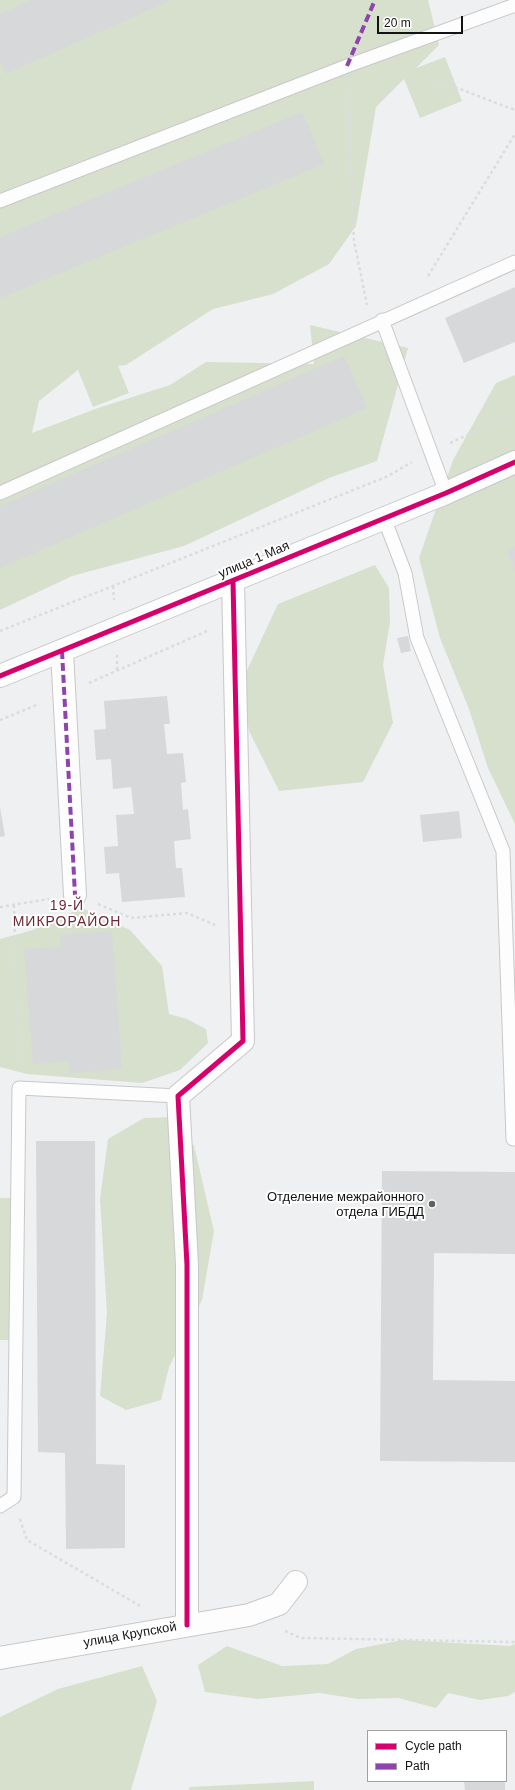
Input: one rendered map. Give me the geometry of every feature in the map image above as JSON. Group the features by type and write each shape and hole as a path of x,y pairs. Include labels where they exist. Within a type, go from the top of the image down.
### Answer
{"street":[{"name":"улица 1 Мая","path":"0,676 384,518 446,494 515,462"},
{"path":"187,1625 187,1265 178,1096 243,1041 233,581"},
{"path":"62,651 75,895"},
{"name":"улица Крупской","path":"0,1658 249,1615 279,1604 296,1582"}],"lane":[{"path":"0,201 347,66 515,5"},
{"path":"0,493 515,262"},
{"path":"376,324 446,494"},
{"path":"384,518 405,573 417,638 503,851 513,1139"},
{"path":"0,1506 13,1498 19,1088 178,1096"}],"path":[{"path":"410,43 423,75 515,110"},
{"path":"347,66 354,241 376,324"},
{"path":"408,309 515,134"},
{"path":"0,631 386,477 430,452 515,413"},
{"path":"0,720 64,694"},
{"path":"0,907 75,895 131,918 188,913 241,936"},
{"path":"14,905 19,1088"},
{"path":"13,1498 27,1540 153,1613 164,1630"},
{"path":"249,1615 301,1638 515,1642"}],"green space":[{"path":"0,0 428,0 439,45 416,68 445,57 462,101 420,118 404,79 376,107 356,226 329,264 273,294 213,309 126,365 118,366 129,393 93,407 78,370 39,401 32,433 98,408 170,385 206,362 314,364 310,325 408,348 377,461 329,478 184,546 72,576 0,610"},
{"path":"515,375 515,824 488,768 469,709 440,638 419,558 453,460 496,383"},
{"path":"375,565 389,588 390,622 383,665 393,723 363,782 279,791 249,731 242,681 278,604"},
{"path":"82,908 130,930 162,966 169,1014 187,1019 206,1029 208,1043 180,1070 142,1083 27,1074 0,1067 0,939 33,930"},
{"path":"171,1117 194,1146 214,1231 202,1300 169,1367 161,1400 126,1410 100,1396 107,1313 100,1199 108,1139 144,1118"},
{"path":"0,1198 11,1198 9,1340 0,1340"},
{"path":"403,1640 510,1646 515,1644 515,1692 508,1696 480,1700 448,1693 436,1708 398,1698 358,1699 320,1693 258,1699 205,1692 198,1665 227,1646 282,1666 328,1664 356,1649"},
{"path":"142,1666 157,1701 131,1790 0,1790 0,1717 58,1689"},
{"path":"314,1781 314,1790 189,1790 189,1787"}],"building":[{"path":"31,0 171,0 6,74 0,61 0,14"},
{"path":"302,112 324,164 0,298 0,237"},
{"path":"515,287 515,342 464,363 445,318"},
{"path":"344,356 367,408 0,568 0,506"},
{"path":"515,547 515,570 507,551"},
{"path":"408,636 411,651 401,653 397,638"},
{"path":"167,696 170,724 164,724 167,754 183,753 186,782 181,783 183,810 188,809 191,839 174,841 176,868 182,868 185,897 122,902 119,873 106,874 104,847 118,846 116,815 134,814 131,787 113,789 111,759 96,760 94,730 106,729 104,701"},
{"path":"0,807 5,836 0,837"},
{"path":"459,811 462,838 423,842 420,815"},
{"path":"112,931 122,1069 70,1073 70,1061 33,1064 24,949 61,947 60,935"},
{"path":"36,1141 95,1141 96,1464 125,1465 125,1548 66,1549 65,1453 38,1452"},
{"path":"382,1171 515,1172 515,1254 434,1253 433,1380 515,1381 515,1462 380,1461"},
{"path":"464,1782 505,1782 505,1790 465,1790"}],"marked path":[{"path":"347,66 375,0"},
{"path":"62,651 75,895"}],"cycle path":[{"path":"0,676 446,493 515,462"},
{"path":"187,1625 187,1265 178,1096 243,1041 233,581"}],"place":[{"name":"Отделение межрайонного отдела ГИБДД","path":"432,1204"}],"district":[{"name":"19-Й МИКРОРАЙОН","path":"67,914"}]}
